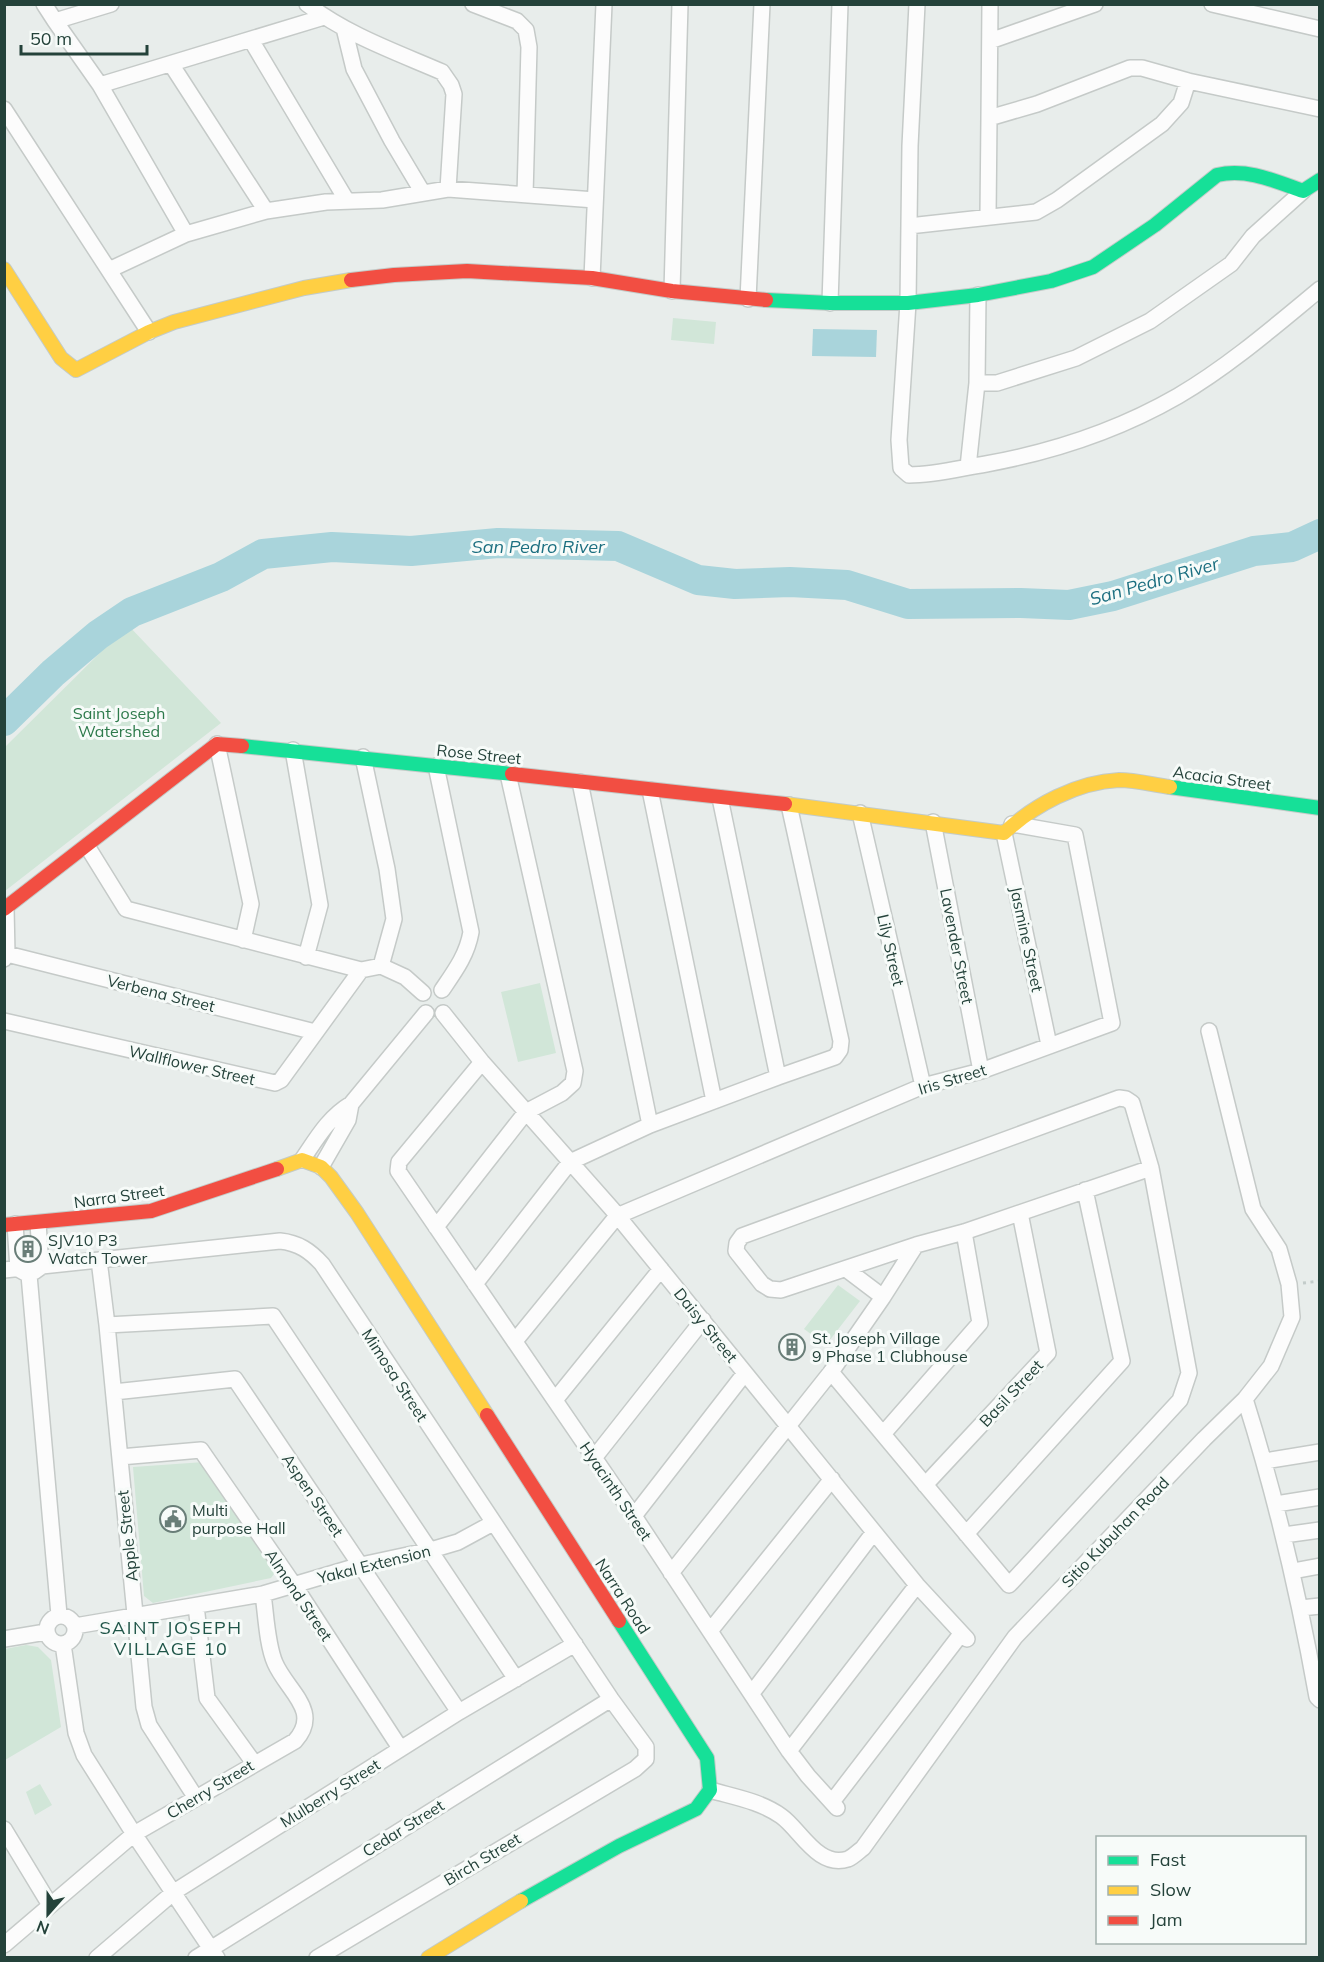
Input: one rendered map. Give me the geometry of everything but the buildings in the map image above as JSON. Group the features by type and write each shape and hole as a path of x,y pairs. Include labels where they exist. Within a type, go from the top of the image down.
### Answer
{"street":[{"path":"44,4 100,85 186,234"},
{"path":"55,21 111,4"},
{"path":"307,4 344,28 442,72 454,94 448,189"},
{"path":"473,4 517,21 526,30 529,47 525,195"},
{"path":"592,278 604,4"},
{"path":"672,291 680,4"},
{"path":"748,299 762,4"},
{"path":"830,303 840,4"},
{"path":"917,4 910,146 908,303 899,440 901,468 909,475 968,467 1040,452 1139,416 1178,396 1252,345 1320,289"},
{"path":"988,216 990,4"},
{"path":"990,41 1095,4"},
{"path":"1212,4 1320,29"},
{"path":"100,85 324,17"},
{"path":"344,28 354,69 392,141 423,193"},
{"path":"251,40 347,201"},
{"path":"171,64 266,211"},
{"path":"989,118 1037,104 1130,68 1142,68 1188,81 1320,109"},
{"path":"909,226 1036,212 1057,200 1162,124 1180,103 1188,81"},
{"path":"4,109 149,332"},
{"path":"4,269 61,358 76,370 149,332 174,322 351,280 467,271 592,278 672,291 748,299 830,303 908,303 978,295 1051,281 1093,267 1155,225 1217,175 1230,171 1243,172 1303,191"},
{"path":"977,383 997,383 1076,358 1150,321 1231,264 1253,236 1303,191 1320,180"},
{"path":"109,270 186,234 266,211 347,201 382,200 448,189 595,200"},
{"path":"968,467 977,383 978,295"},
{"path":"6,956 5,909 217,744 252,904 243,940"},
{"name":"Rose Street","path":"217,744 292,750 933,822 1008,828"},
{"path":"292,750 320,905 306,957"},
{"path":"363,758 387,869 394,919 381,966"},
{"path":"436,766 471,932 463,959 442,990"},
{"path":"436,1227 526,1112 562,1094 573,1083 575,1071 508,774"},
{"name":"Acacia Street","path":"1008,828 1062,794 1103,781 1121,780 1320,808"},
{"path":"580,782 650,1125"},
{"path":"650,790 714,1101"},
{"path":"720,798 778,1077"},
{"path":"475,1284 570,1162 650,1125 835,1057 840,1050 841,1041 789,805"},
{"name":"Lily Street","path":"860,813 923,1086"},
{"name":"Lavender Street","path":"933,822 981,1071"},
{"name":"Iris Street","path":"618,1216 923,1086 981,1071 1112,1023 1075,835 1008,828"},
{"name":"Jasmine Street","path":"1008,828 1049,1045"},
{"path":"87,846 126,909 361,970 381,966 405,977 423,993"},
{"name":"Verbena Street","path":"6,956 315,1032"},
{"name":"Wallflower Street","path":"4,1021 275,1083 281,1080 361,970"},
{"path":"434,987 442,990 448,1001 443,1013 434,1016 422,1010 420,1001 423,993 434,987"},
{"path":"302,1160 324,1126 338,1112 351,1104 426,1013"},
{"name":"Daisy Street","path":"443,1013 482,1062 618,1216 917,1585 964,1636 835,1805"},
{"name":"Sitio Kubuhan Road","path":"710,1790 761,1805 782,1816 805,1842 831,1859 848,1859 863,1848 1014,1637 1245,1399 1271,1366 1292,1317 1289,1284 1279,1248 1253,1209 1209,1031"},
{"name":"Hyacinth Street","path":"482,1062 399,1161 398,1171 634,1516 789,1751 835,1805"},
{"path":"831,1372 1009,1585 1180,1400 1189,1373 1151,1168 1132,1103 1119,1098 742,1236 737,1243 736,1251 762,1284 770,1289 781,1290 916,1245 964,1232 1151,1168"},
{"path":"321,1167 348,1120 351,1104"},
{"name":"Narra Road","path":"302,1160 321,1167 332,1177 357,1213 707,1758 710,1790"},
{"name":"Narra Street","path":"10,1225 151,1210 178,1203 302,1160"},
{"path":"966,1534 1122,1360 1085,1190"},
{"name":"Basil Street","path":"925,1485 1048,1353 1020,1213"},
{"path":"515,1341 618,1216"},
{"path":"23,1270 38,1223"},
{"path":"10,1225 23,1270 59,1615"},
{"path":"883,1434 980,1323 964,1232"},
{"name":"Mimosa Street","path":"23,1270 280,1241 303,1246 322,1264 645,1747 646,1759"},
{"path":"671,1573 831,1372 916,1245"},
{"name":"Apple Street","path":"99,1260 146,1716 149,1725 196,1798"},
{"path":"555,1400 661,1269"},
{"path":"846,1269 883,1297"},
{"path":"107,1325 273,1316 516,1678"},
{"path":"594,1458 702,1320"},
{"path":"634,1516 745,1373"},
{"name":"Aspen Street","path":"114,1392 235,1379 459,1712"},
{"path":"1245,1399 1265,1461 1301,1608 1315,1650 1318,1693"},
{"name":"Almond Street","path":"120,1457 201,1450 294,1585 400,1748"},
{"path":"1265,1461 1320,1452"},
{"path":"710,1631 832,1479"},
{"path":"1276,1504 1320,1497"},
{"name":"Yakal Extension","path":"75,1626 263,1594 362,1565 458,1542 494,1523"},
{"path":"1284,1535 1320,1530"},
{"path":"752,1693 874,1532"},
{"path":"1293,1571 1320,1566"},
{"path":"789,1751 917,1585"},
{"name":"Cherry Street","path":"4,1945 134,1834 295,1741 303,1731 306,1724 305,1712 275,1663 263,1594"},
{"path":"196,1606 207,1698 254,1763"},
{"path":"1301,1608 1320,1606"},
{"path":"59,1615 71,1620 75,1626 72,1639 63,1644 52,1642 46,1632 49,1621 59,1615"},
{"path":"4,1639 46,1632"},
{"path":"63,1644 79,1743 84,1755 214,1952"},
{"name":"Mulberry Street","path":"97,1958 174,1892 400,1748 575,1644"},
{"name":"Cedar Street","path":"196,1958 214,1952 611,1699"},
{"name":"Birch Street","path":"317,1958 634,1769 646,1759"},
{"path":"428,1958 521,1901 619,1846 696,1809 710,1790"},
{"path":"4,1829 50,1905"}],"green space":[{"path":"673,318 716,322 714,344 671,340"},
{"name":"Saint Joseph Watershed","path":"128,625 221,723 5,891 5,747"},
{"path":"540,983 556,1053 518,1062 501,992"},
{"path":"838,1285 860,1301 826,1345 804,1329"},
{"path":"204,1462 277,1570 271,1578 153,1603 144,1596 133,1467"},
{"path":"26,1645 38,1647 51,1660 61,1727 5,1760 5,1649"},
{"path":"40,1784 52,1805 35,1815 26,1792"}],"water":[{"path":"813,329 877,330 876,357 812,356"}],"waterway":[{"name":"San Pedro River","path":"4,721 53,673 98,635 132,612 221,577 263,554 332,547 411,551 498,543 618,546 698,580 735,584 790,582 847,585 908,604 1069,605 1113,596 1254,551 1292,547 1320,534"}],"traffic: fast":[{"path":"766,300 908,303 978,295 1051,281 1093,267 1155,225 1217,175 1250,174 1303,191 1320,180"},
{"path":"242,746 512,774"},
{"path":"1170,787 1320,808"},
{"path":"521,1901 619,1846 696,1809 710,1790 707,1758 619,1621"}],"traffic: slow":[{"path":"4,269 61,358 76,370 149,332 174,322 304,288 351,280"},
{"path":"785,804 1004,833 1042,804 1088,785 1119,780 1170,787"},
{"path":"277,1169 302,1160 321,1167 331,1177 357,1213 487,1415"},
{"path":"428,1958 521,1901"}],"traffic: jam":[{"path":"351,280 467,271 592,278 672,291 766,300"},
{"path":"4,909 217,744 242,746"},
{"path":"512,774 785,804"},
{"path":"4,1225 151,1211 277,1169"},
{"path":"487,1415 619,1621"}],"place":[{"name":"SJV10 P3 Watch Tower","path":"28,1249"},
{"name":"St. Joseph Village 9 Phase 1 Clubhouse","path":"792,1347"},
{"name":"Multi purpose Hall","path":"173,1519"}],"district":[{"name":"SAINT JOSEPH VILLAGE 10","path":"171,1637"}]}
